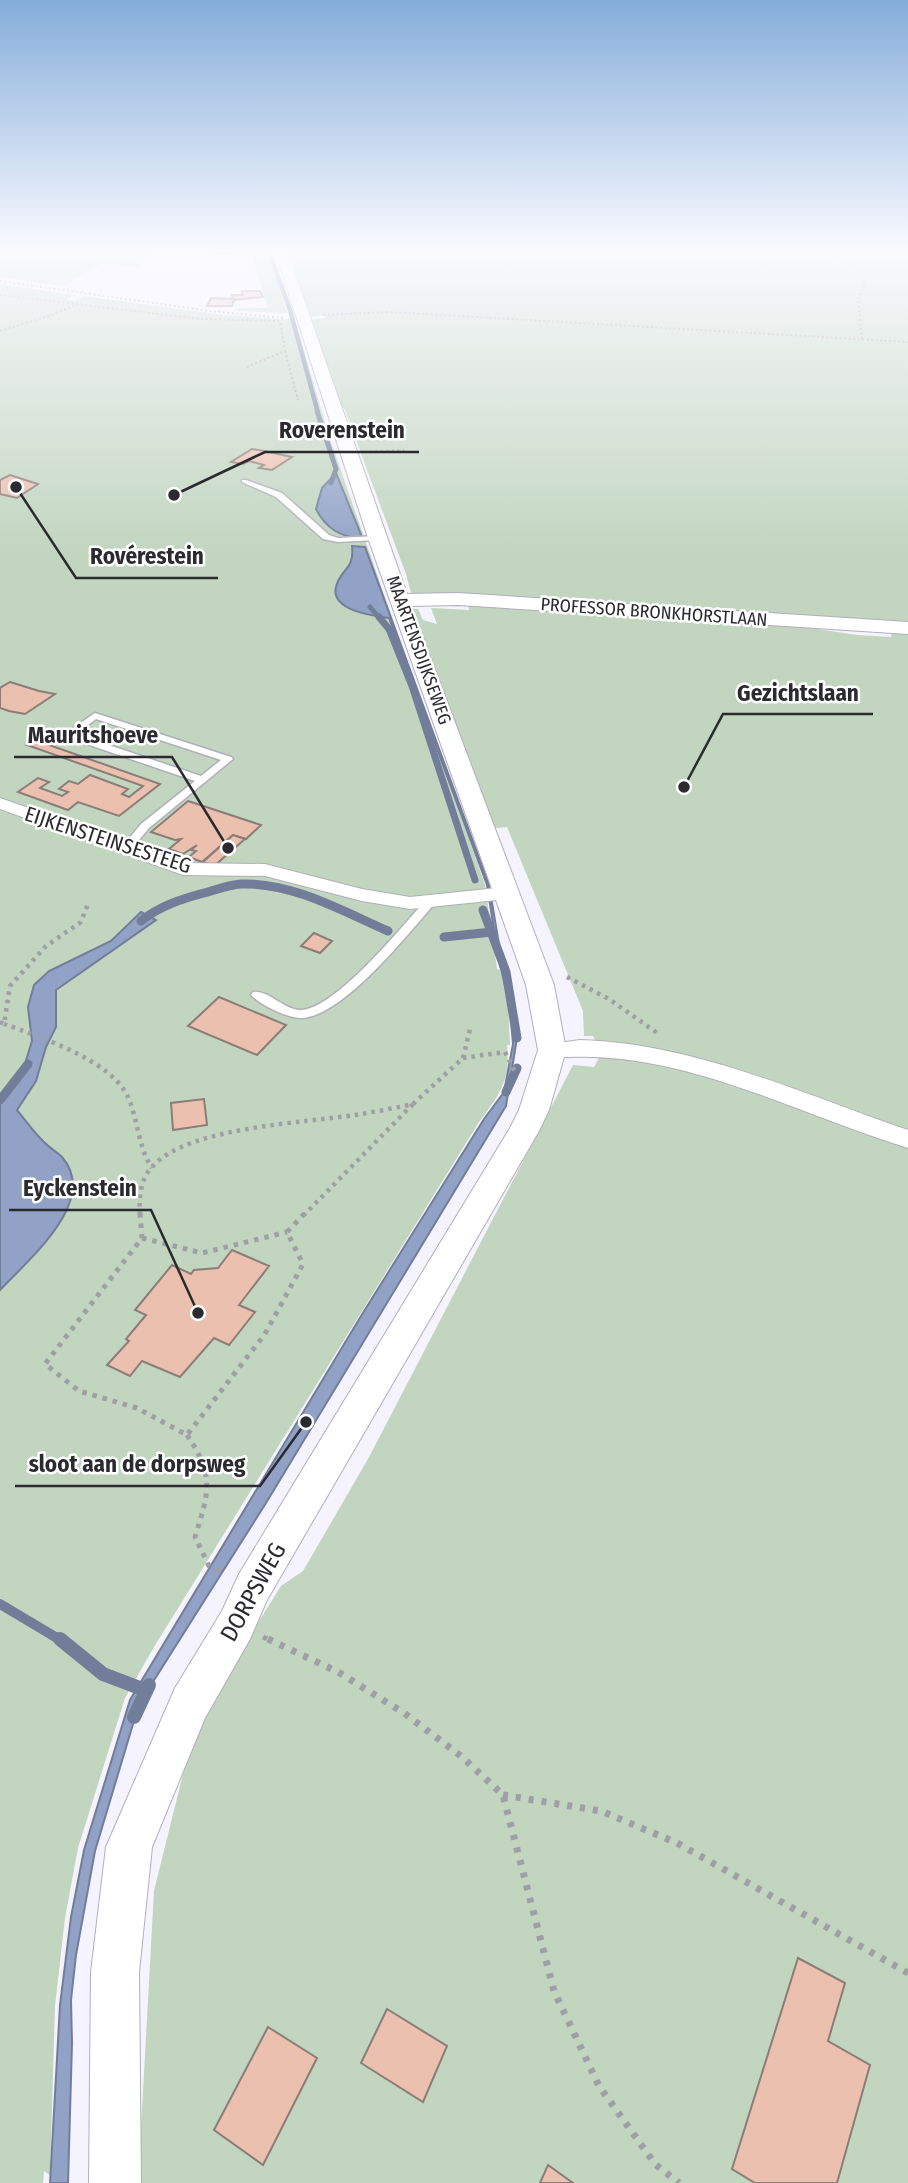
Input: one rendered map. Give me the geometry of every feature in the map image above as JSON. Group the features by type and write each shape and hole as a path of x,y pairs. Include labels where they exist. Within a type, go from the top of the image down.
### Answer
{"street":[{"name":"MAARTENSDIJKSEWEG","path":"320,353 377,538 540,985 552,1050"},
{"name":"PROFESSOR BRONKHORSTLAAN","path":"401,600 458,599 908,628"},
{"name":"EIJKENSTEINSESTEEG","path":"0,803 183,869 265,870 362,895 410,903 507,893"},
{"path":"552,1050 628,1050 689,1062 908,1139"},
{"name":"DORPSWEG","path":"115,2183 115,1972 130,1847 190,1703 236,1625 253,1587 534,1110 552,1050"}],"lane":[{"path":"244,481 279,495 326,537 338,540 377,538"},
{"path":"126,849 145,827 228,759 95,716 69,735 202,780"},
{"path":"257,995 299,1014 318,1010 364,975 431,901"}],"path":[{"path":"247,367 281,353"},
{"path":"285,353 298,400"},
{"path":"369,453 404,450"},
{"path":"88,904 81,922 46,946 10,986 2,1023 53,1043 92,1064 124,1088 141,1128 145,1160 152,1168"},
{"path":"567,977 609,999 678,1047 689,1062"},
{"path":"142,1238 202,1252 287,1232 413,1104 463,1058 470,1029"},
{"path":"463,1058 506,1052 534,1110"},
{"path":"230,1575 209,1566 195,1537 211,1483 201,1455 187,1435 137,1408 79,1391 45,1364 142,1238 137,1193 154,1163 178,1147 242,1130 413,1104"},
{"path":"187,1435 265,1334 303,1264 287,1232"},
{"path":"236,1625 338,1672 404,1713 461,1756 503,1795 554,1991 599,2086 655,2164 679,2183"},
{"path":"503,1795 601,1811 677,1843 908,1973"}],"green space":[{"path":"0,353 305,353 330,439 485,885 497,969 500,970 508,1002 510,1045 507,1045 507,1068 498,1095 154,1647 125,1698 78,1848 65,1918 55,2006 50,2175 44,2171 43,2183 0,2183"},
{"path":"323,353 908,353 908,2183 138,2183 154,1891 186,1762 215,1691 281,1586 303,1571 368,1459 573,1065 594,1067 601,1054 593,1036 584,1036 583,1011 507,827 475,830 394,607 418,609 423,620 437,624 431,608 469,610 467,597 411,593 344,408 337,407 334,382","holes":["723,615 893,626 891,637 857,635"]}],"water":[{"path":"336,473 362,537 347,536 334,530 316,509 322,488"},
{"path":"352,546 365,547 489,885 501,956 514,1010 516,1044 506,1106 266,1503 139,1704 95,1851 76,1955 71,2000 68,2183 50,2183 60,2005 71,1917 84,1850 130,1700 361,1316 484,1119 504,1092 513,1044 510,1007 498,956 487,885 389,618 355,611 340,602 336,595 338,581 351,560"},
{"path":"141,912 156,920 56,990 56,1027 46,1047 36,1081 17,1110 41,1139 62,1157 71,1174 72,1192 56,1229 0,1290 0,1103 20,1080 32,1041 28,1007 34,985 49,971 111,941"}],"building":[{"path":"252,449 292,457 272,470 259,468 264,465 249,461 243,464 231,462"},
{"path":"10,475 38,484 17,498 0,494 0,480"},
{"path":"10,682 55,694 25,714 9,711 0,708 0,688"},
{"path":"35,740 160,784 119,816 78,802 68,810 18,792 38,778 49,782 40,788 62,796 68,792 59,789 69,781 78,784 90,775 128,789 122,794 129,797 143,786 27,745"},
{"path":"188,801 261,825 246,839 233,835 202,862 189,857 196,851 191,850 197,845 183,854 169,849 181,839 175,840 151,832"},
{"path":"233,835 245,839 214,866 203,862"},
{"path":"314,933 332,941 320,953 301,946"},
{"path":"219,997 286,1025 257,1055 188,1026"},
{"path":"204,1099 207,1125 173,1130 171,1103"},
{"path":"232,1250 269,1266 239,1305 255,1312 229,1345 214,1338 180,1377 142,1361 130,1376 107,1365 129,1341 126,1339 146,1315 135,1310 172,1265 191,1274 194,1270 218,1268"},
{"path":"798,1958 845,1983 828,2041 870,2065 837,2183 755,2183 732,2169"},
{"path":"387,2009 447,2046 423,2102 361,2063"},
{"path":"268,2027 317,2058 263,2165 214,2130"},
{"path":"548,2165 573,2183 540,2183"}],"waterway":[{"path":"302,353 318,413"},
{"path":"317,411 336,469 331,483"},
{"path":"370,607 380,619"},
{"path":"379,617 389,629 412,686 475,880"},
{"path":"141,921 163,907 187,898 241,884 298,893 388,931"},
{"path":"483,910 491,932"},
{"path":"444,937 491,932"},
{"path":"491,932 506,972 517,1038"},
{"path":"0,1100 28,1064"},
{"path":"506,1092 517,1068"},
{"path":"0,1604 62,1641"},
{"path":"60,1639 103,1674 145,1690"},
{"path":"134,1717 149,1685"}],"place":[{"name":"Rovérestein","path":"16,487"},
{"name":"Roverenstein","path":"174,495"},
{"name":"Gezichtslaan","path":"684,787"},
{"name":"Mauritshoeve","path":"228,848"},
{"name":"Eyckenstein","path":"198,1313"},
{"name":"sloot aan de dorpsweg","path":"306,1422"}]}
